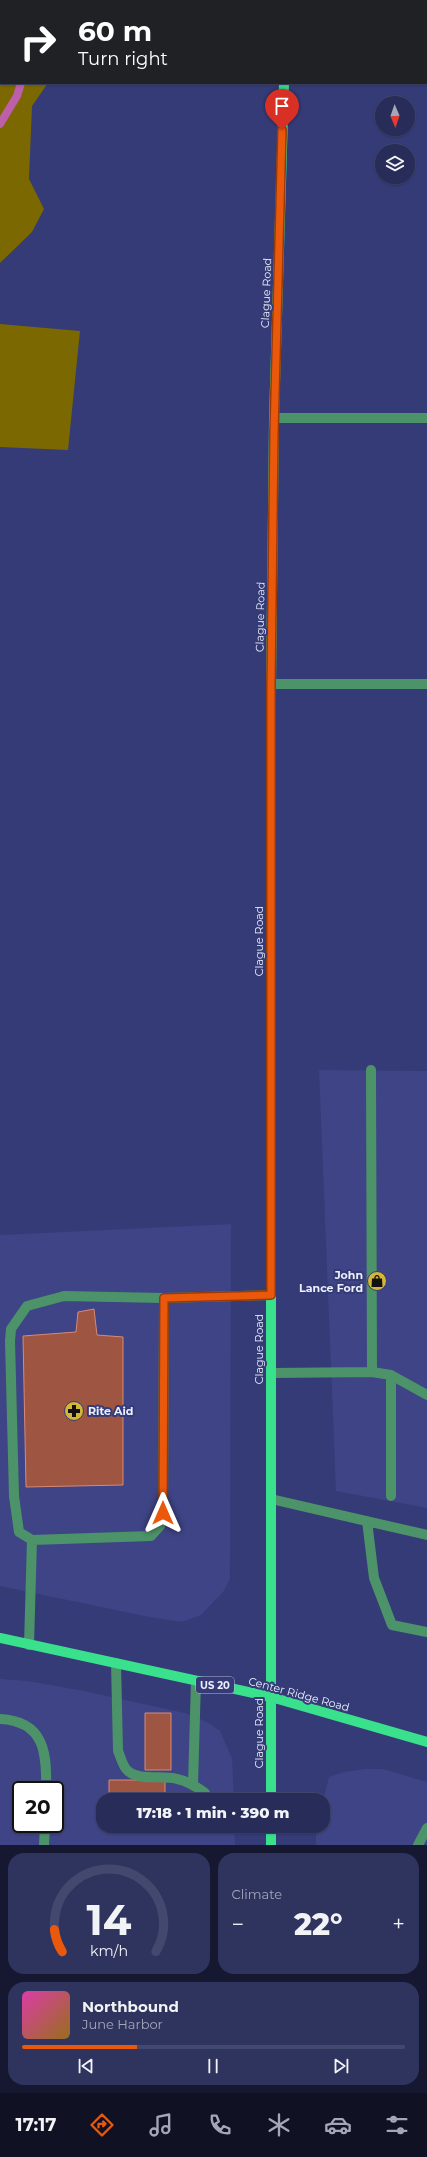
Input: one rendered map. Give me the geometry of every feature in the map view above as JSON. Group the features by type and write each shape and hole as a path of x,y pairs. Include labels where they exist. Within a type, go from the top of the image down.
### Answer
{"main road":[{"name":"Clague Road","path":"271,1793 271,684 274,418 284,84"},
{"name":"Center Ridge Road","path":"0,1638 271,1697 427,1742"},
{"path":"271,1833 271,1845"}],"lane":[{"path":"274,418 427,418"},
{"path":"271,684 427,684"},
{"path":"372,1070 372,1372"},
{"path":"164,1298 163,1513 160,1526 151,1536 32,1540 19,1532 14,1496 11,1330 27,1306 64,1296 164,1298 271,1295"},
{"path":"272,1373 372,1372 391,1376 427,1395"},
{"path":"391,1376 391,1496"},
{"path":"272,1500 427,1535"},
{"path":"367,1521 374,1578 392,1624 427,1632"},
{"path":"29,1644 32,1540"},
{"path":"116,1663 118,1751 128,1772 141,1776 177,1778 192,1784 205,1793"},
{"path":"192,1784 196,1681"},
{"path":"0,1719 22,1723 35,1733 44,1745 47,1762 46,1781"},
{"path":"418,1845 427,1828"},
{"path":"44,1845 45,1833"}],"shaded area":[{"path":"0,84 47,84 32,106 29,179 44,209 32,232 0,263"},
{"path":"0,324 80,331 68,450 0,447"},
{"name":"John Lance Ford","path":"319,1070 427,1071 427,1508 336,1491"},
{"path":"231,1224 230,1579 223,1592 201,1615 182,1622 149,1617 0,1586 0,1235"},
{"path":"0,1679 28,1681 84,1691 185,1713 207,1722 220,1731 232,1758 234,1793 96,1793 96,1833 234,1833 235,1845 0,1845"},
{"path":"364,1769 383,1769 427,1782 427,1845 316,1845 316,1833 330,1833 330,1793 325,1793 329,1777 344,1772"}],"building":[{"name":"Rite Aid","path":"94,1309 97,1335 123,1337 123,1485 26,1487 23,1336 76,1332 78,1312"},
{"path":"145,1713 171,1713 171,1770 145,1770"},
{"path":"109,1780 165,1780 165,1793 109,1793"}],"waterway":[{"path":"0,124 17,96 21,84"}],"place":[{"name":"John Lance Ford","path":"377,1281"},
{"name":"Rite Aid","path":"74,1411"}],"route":[{"path":"163,1513 164,1298 271,1295 271,684 274,433 282,130"}]}
